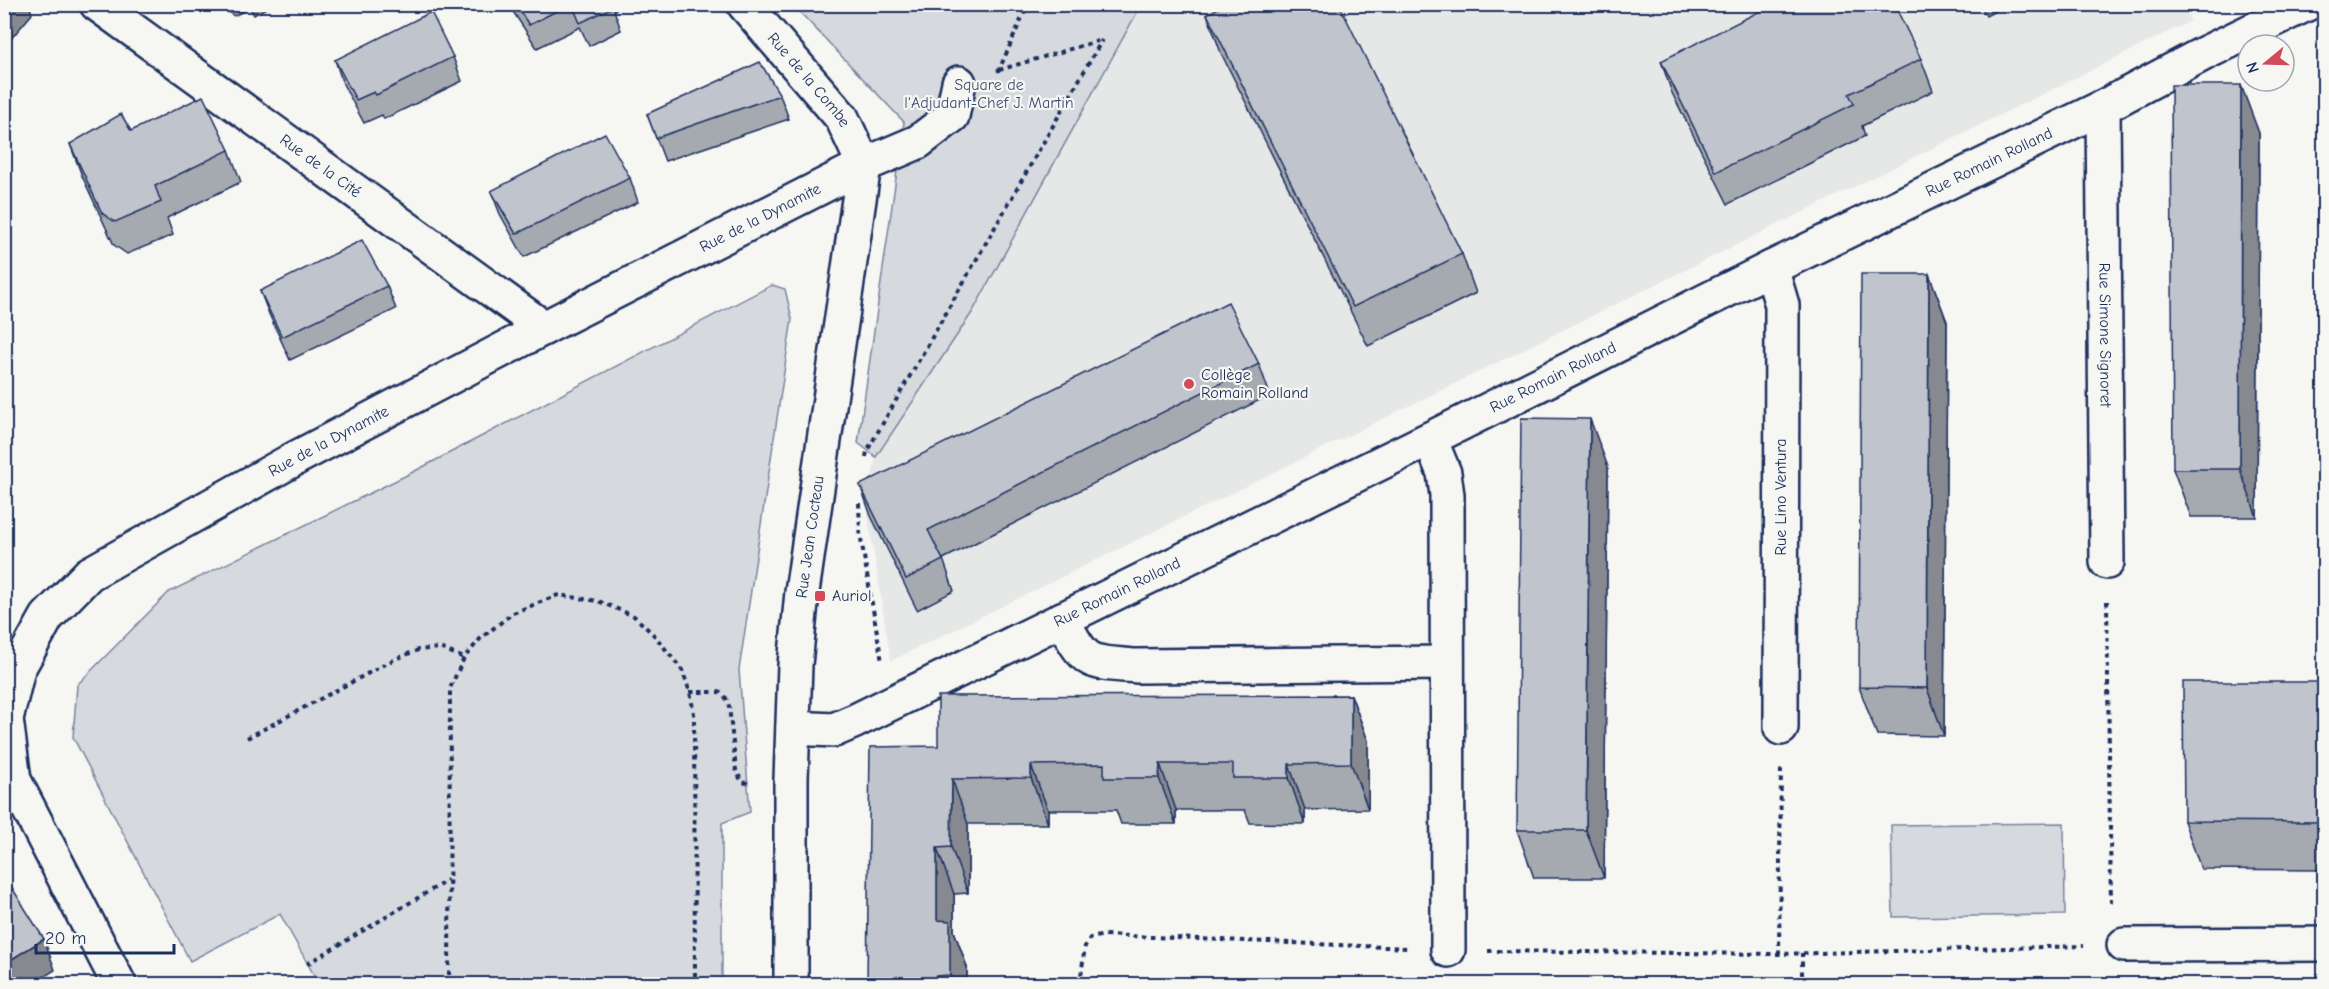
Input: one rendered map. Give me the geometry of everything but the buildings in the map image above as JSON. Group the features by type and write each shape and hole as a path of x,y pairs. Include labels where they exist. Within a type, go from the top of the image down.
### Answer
{"street":[{"name":"Rue de la Cité","path":"97,4 543,328"},
{"name":"Rue de la Combe","path":"744,4 842,118 864,165"},
{"name":"Rue Romain Rolland","path":"793,728 834,730 889,704 1430,439 1771,268 2103,107 2289,8"},
{"name":"Rue de la Dynamite","path":"119,984 14,780 6,719 18,669 47,617 89,574 296,458 543,328 864,165 918,142 952,116 959,83"},
{"name":"Rue Simone Signoret","path":"2103,107 2107,561"},
{"name":"Rue Jean Cocteau","path":"791,984 791,779 795,665 802,592 864,165"},
{"name":"Rue Lino Ventura","path":"1771,268 1782,304 1781,728"},
{"path":"1430,439 1444,473 1447,495 1448,950"},
{"path":"1062,619 1081,652 1087,658 1100,663 1137,666 1447,663"},
{"path":"2117,945 2325,944"}],"path":[{"path":"999,70 1028,4"},
{"path":"865,461 867,451 1102,40 959,83"},
{"path":"859,492 860,532 889,704"},
{"path":"1080,984 1085,946 1090,938 1105,935 1448,950 1779,954 2117,945 2107,561"},
{"path":"449,984 450,688 464,657 481,638 513,613 558,595 598,601 634,616 656,636 682,670 690,692 694,714 695,984"},
{"path":"247,738 418,650 440,648 464,657"},
{"path":"690,692 719,692 726,698 729,706 736,770 742,782 748,785 791,779"},
{"path":"1779,954 1781,728"},
{"path":"307,964 449,880"},
{"path":"1802,984 1803,952"}],"shaded area":[{"name":"Collège Romain Rolland","path":"2182,4 2191,21 891,661 868,516 870,485 876,457 973,311 1141,5"}],"green space":[{"name":"Square de l'Adjudant-Chef J. Martin","path":"793,5 1141,5 973,311 876,457 858,443 904,122"},
{"path":"772,285 785,289 792,319 739,670 750,812 722,823 722,984 319,984 280,914 190,961 73,737 77,685 169,592 413,472"},
{"path":"2064,823 2065,915 1893,917 1891,825"}],"place":[{"name":"Collège Romain Rolland","path":"1189,384"},
{"name":"Auriol","path":"820,596"}]}
